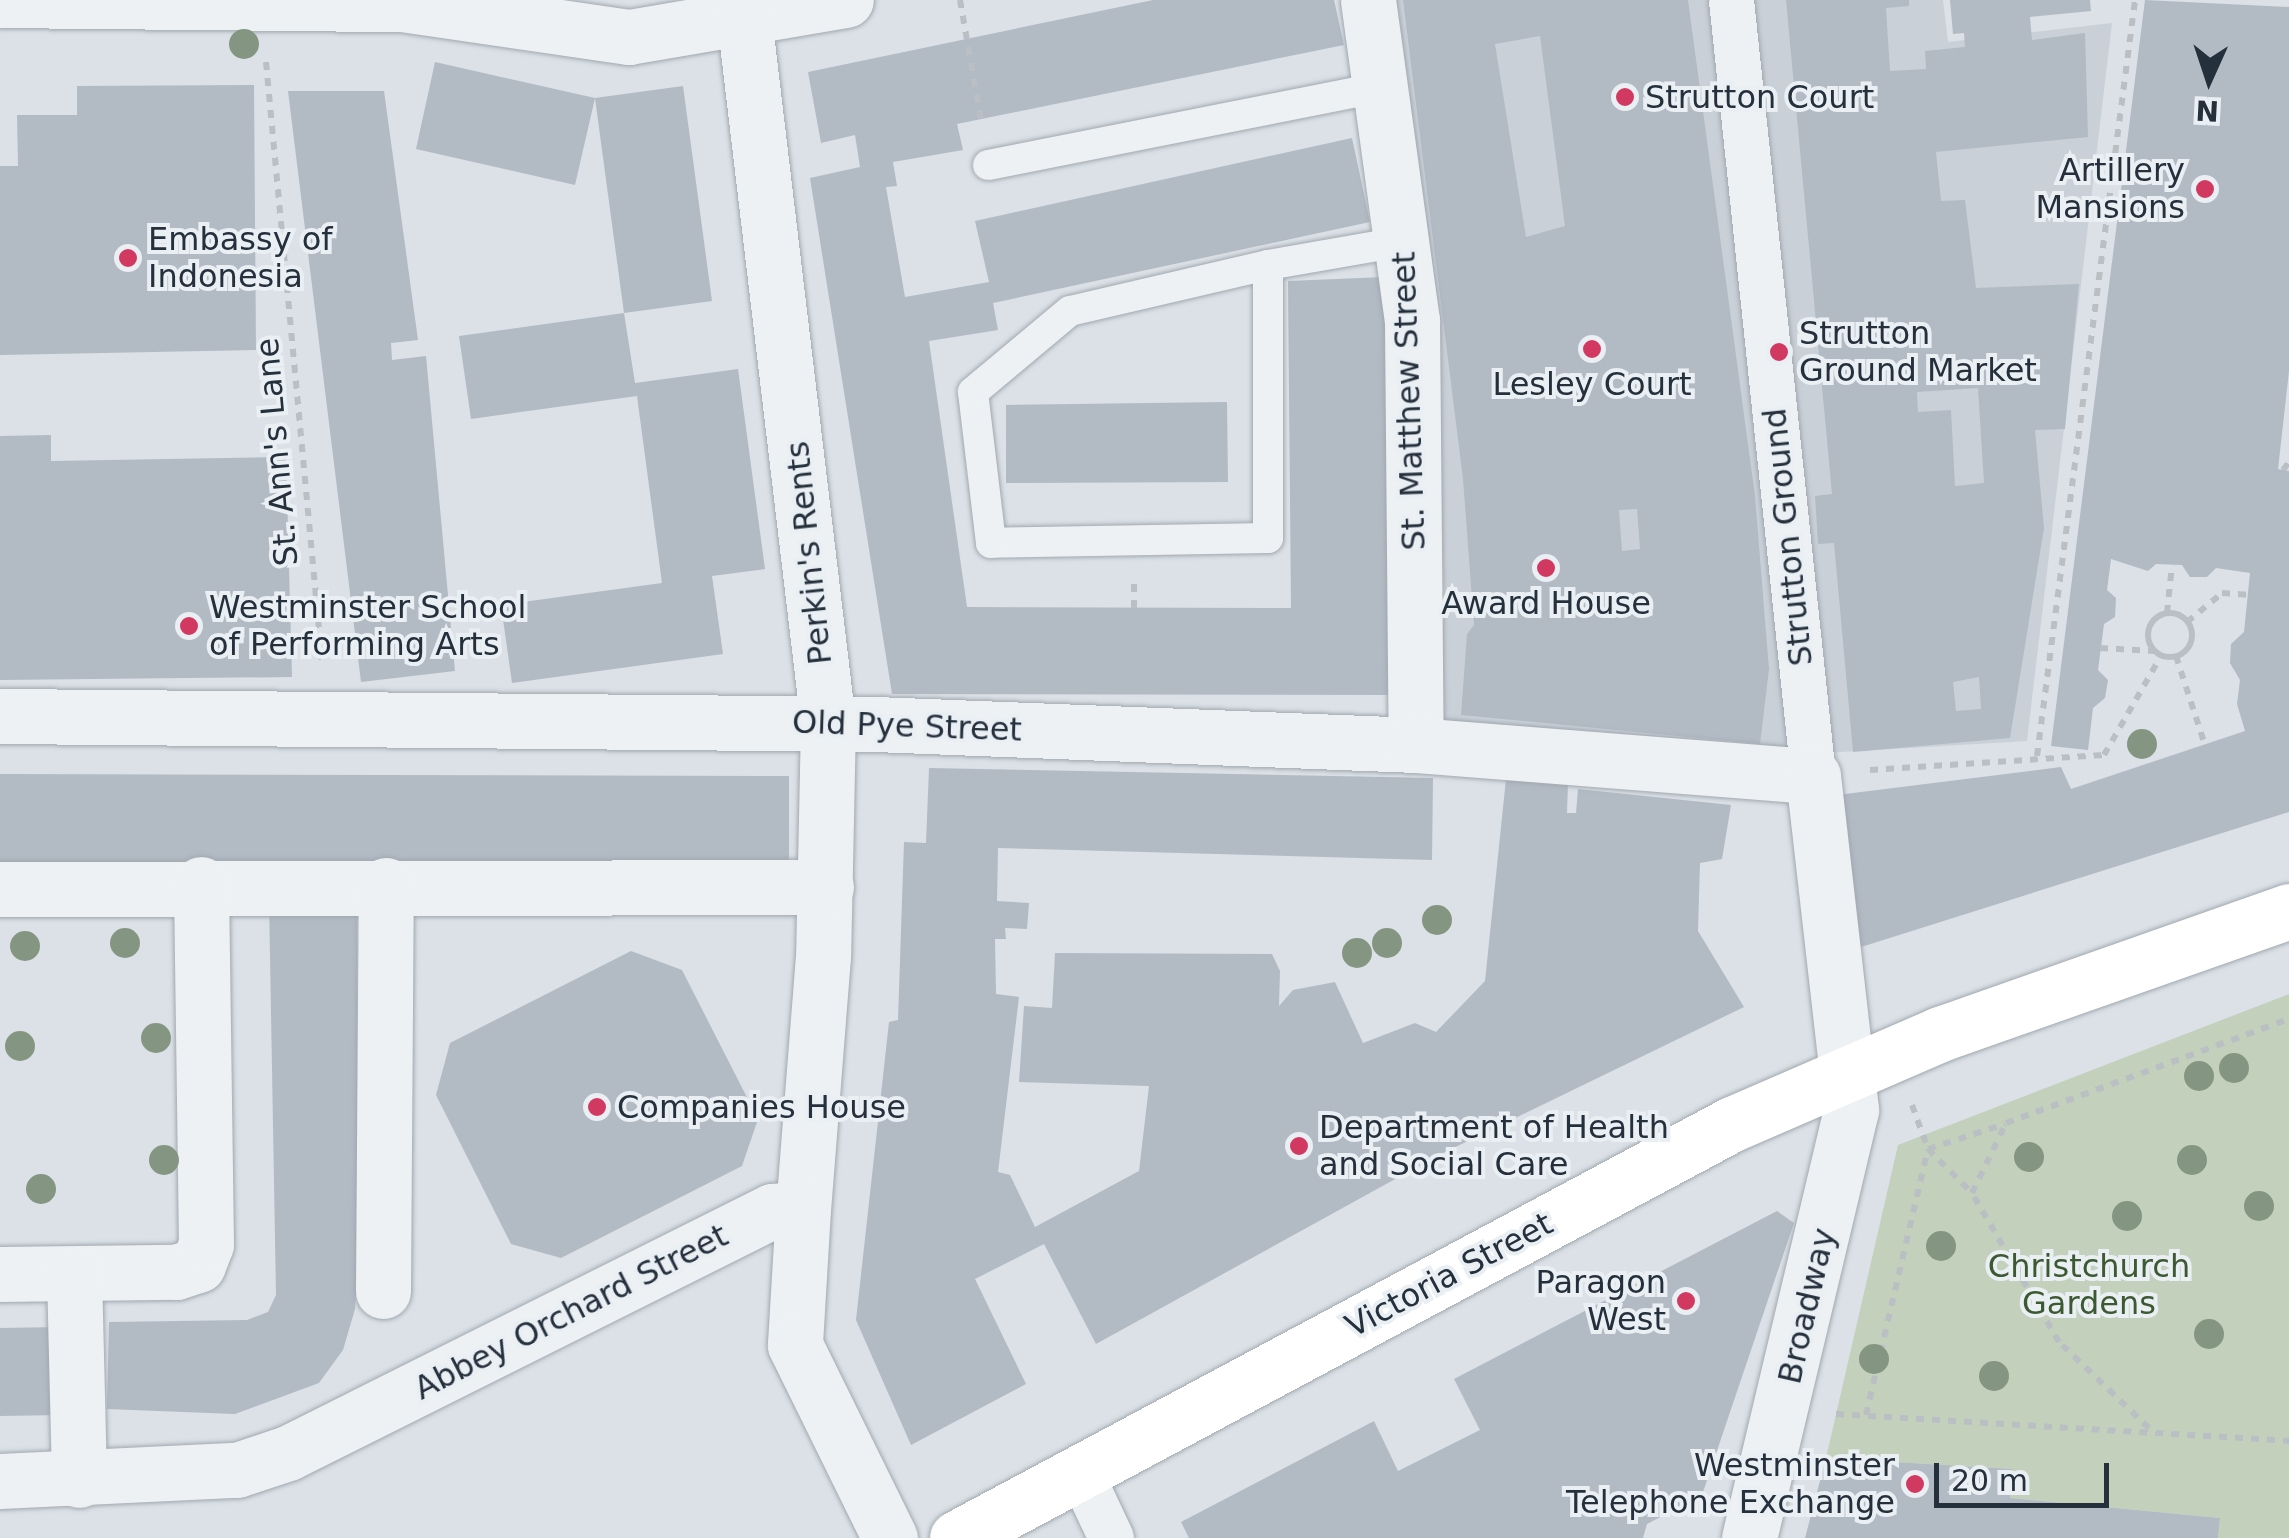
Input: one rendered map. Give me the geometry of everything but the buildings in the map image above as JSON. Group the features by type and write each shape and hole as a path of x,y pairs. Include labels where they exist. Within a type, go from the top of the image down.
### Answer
{"main road":[{"name":"Victoria Street","path":"956,1538 1732,1124 1847,1073 2289,910"}],"street":[{"path":"0,0 488,8 629,36 846,0"},
{"name":"St. Matthew Street","path":"1368,0 1406,241 1412,320 1416,745"},
{"name":"Strutton Ground","path":"1731,0 1836,774 1847,1073"},
{"name":"Perkin's Rents","path":"764,11 828,723 826,887 803,1210"},
{"name":"Old Pye Street","path":"0,716 828,723 1416,745 1836,774"},
{"path":"0,889 201,884 826,887"},
{"path":"0,1274 176,1272 198,1265 206,1244 201,884"},
{"path":"383,1291 386,885"},
{"name":"Broadway","path":"1749,1538 1849,1128 1847,1073"},
{"path":"803,1210 795,1345 890,1538"},
{"name":"Abbey Orchard Street","path":"0,1481 237,1470 288,1453 772,1211 803,1210"},
{"path":"74,1274 80,1480"},
{"path":"1080,1472 1111,1538"}],"lane":[{"path":"988,165 1382,87"},
{"path":"1268,265 1268,538 991,543 973,392 1070,311 1268,265 1406,241"}],"path":[{"path":"960,0 980,120"},
{"path":"2038,756 2135,0"},
{"name":"St. Ann's Lane","path":"260,2 328,718"},
{"path":"2283,470 2289,462"},
{"path":"2158,653 2148,632 2167,614 2172,565"},
{"path":"2186,622 2222,593 2248,595"},
{"path":"2167,614 2186,622"},
{"path":"2176,656 2191,642 2186,622"},
{"path":"2100,648 2176,656"},
{"path":"1836,774 2104,754 2158,653"},
{"path":"2176,656 2204,745"},
{"path":"1928,1149 2289,1019"},
{"path":"1911,1101 1928,1149 1972,1193 2059,1342 2149,1428"},
{"path":"1972,1193 2006,1123"},
{"path":"1866,1415 1928,1149"},
{"path":"1782,1412 2149,1428 2289,1441"}],"shaded area":[{"path":"1387,0 1943,0 1948,42 2112,23 2027,741 1775,756 1436,731 1444,602 1440,489"}],"green space":[{"name":"Christchurch Gardens","path":"2289,994 2289,1538 2218,1538 2220,1518 2010,1498 2012,1469 1826,1458 1898,1145"}],"place":[{"name":"Strutton Court","path":"1625,97"},
{"name":"Artillery Mansions","path":"2205,189"},
{"name":"Embassy of Indonesia","path":"128,258"},
{"name":"Lesley Court","path":"1592,349"},
{"name":"Strutton Ground Market","path":"1779,352"},
{"name":"Award House","path":"1546,568"},
{"name":"Westminster School of Performing Arts","path":"189,626"},
{"name":"Companies House","path":"597,1107"},
{"name":"Department of Health and Social Care","path":"1299,1146"},
{"name":"Paragon West","path":"1686,1301"},
{"name":"Westminster Telephone Exchange","path":"1915,1484"}]}
